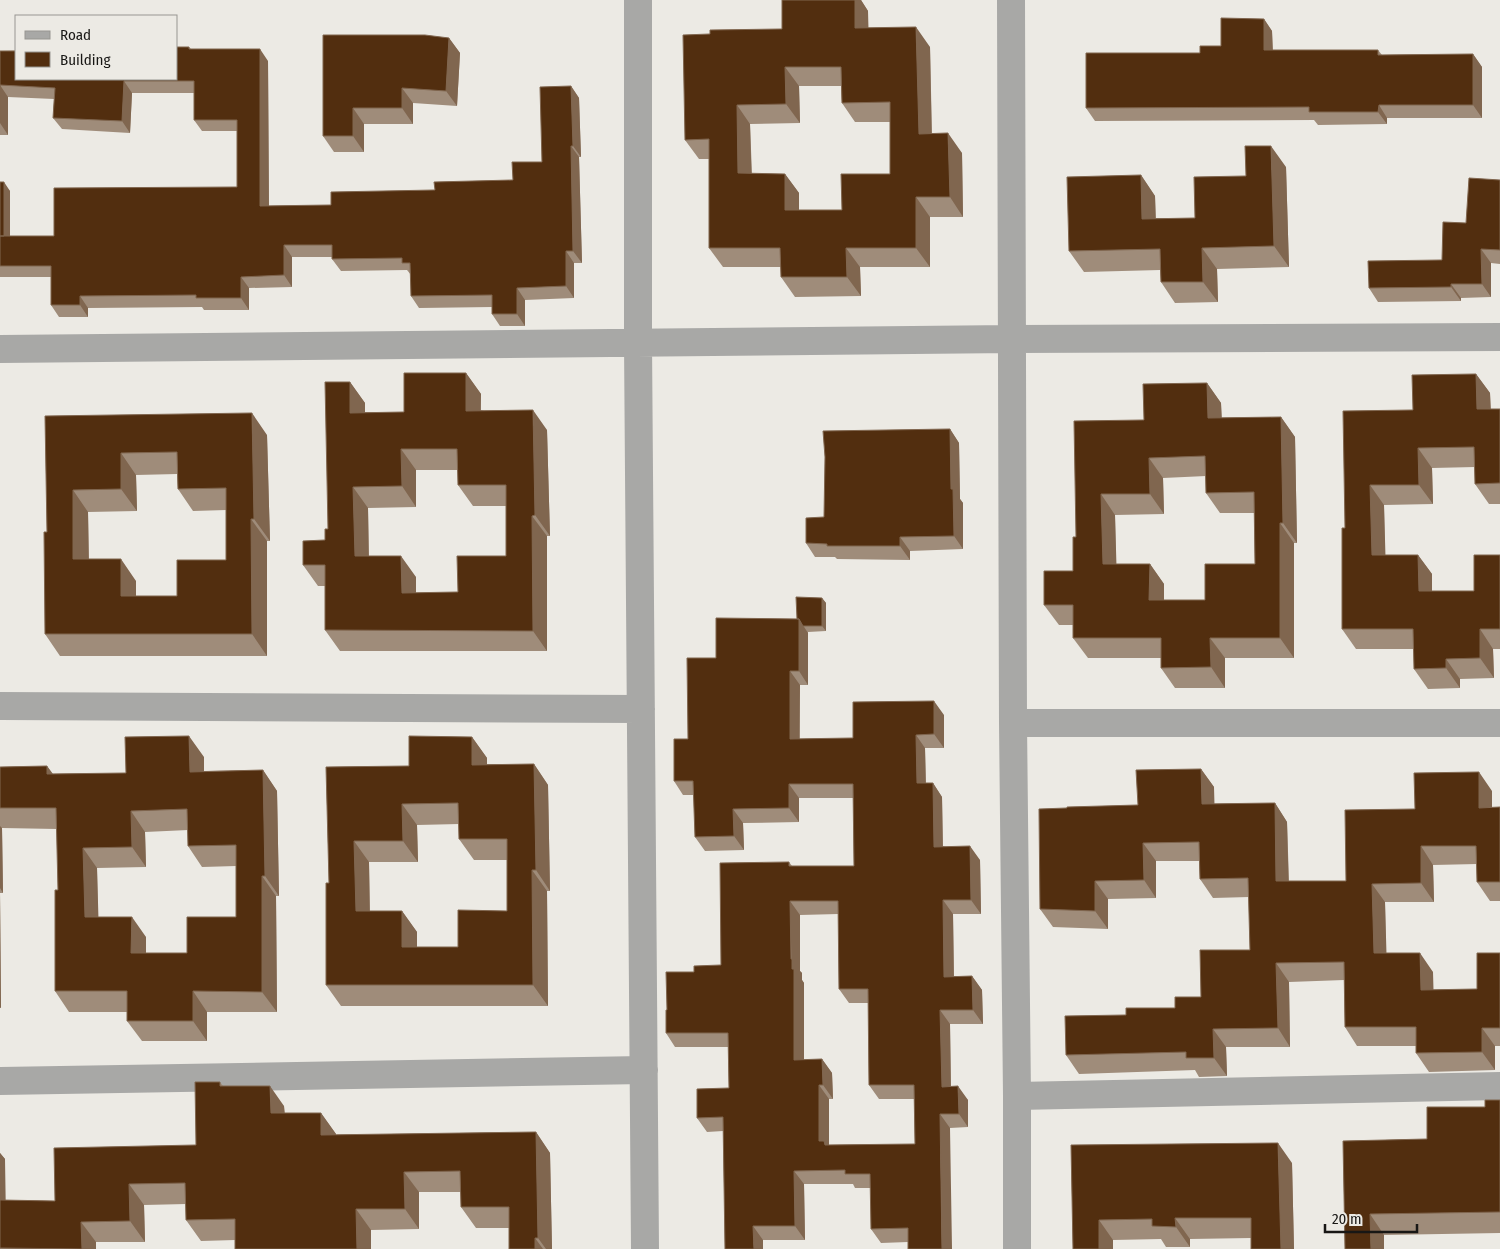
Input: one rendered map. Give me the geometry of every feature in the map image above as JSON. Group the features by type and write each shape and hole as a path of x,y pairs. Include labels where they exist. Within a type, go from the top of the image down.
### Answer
{"street":[{"path":"638,0 638,342 645,1249"},
{"path":"1011,0 1013,723 1017,1096 1016,1249"},
{"path":"0,349 1500,336"},
{"path":"0,706 641,709"},
{"path":"1013,723 1500,724"},
{"path":"0,1081 644,1070"},
{"path":"1017,1096 1500,1086"}],"building":[{"path":"782,0 855,0 855,28 916,27 919,134 948,133 950,197 916,197 916,248 846,248 847,277 781,277 780,248 709,248 709,139 685,140 683,35 710,34 710,30 782,29","holes":["785,67 841,67 842,103 890,102 890,174 841,174 842,210 785,210 785,174 738,173 737,105 786,104"]},
{"path":"1221,18 1264,19 1264,50 1378,50 1378,55 1473,54 1473,105 1379,105 1378,112 1309,112 1309,107 1086,108 1086,53 1200,53 1200,46 1221,46"},
{"path":"323,35 425,35 449,38 446,91 402,88 402,108 353,108 353,136 323,136"},
{"path":"178,47 189,47 189,49 260,49 260,206 331,205 331,192 435,190 434,182 513,180 512,162 542,162 540,87 571,86 573,251 566,251 566,286 517,288 517,314 492,314 492,295 411,296 410,263 402,263 402,258 332,259 332,245 284,245 284,275 241,277 241,298 196,298 196,295 80,296 80,305 51,305 51,266 0,266 0,236 54,236 54,188 237,187 237,120 194,120 194,81 124,81 122,121 53,118 55,88 0,85 0,51 15,51 15,80 178,80"},
{"path":"1245,146 1271,146 1274,246 1202,248 1203,282 1161,282 1160,249 1069,251 1067,177 1141,175 1142,219 1195,218 1194,177 1246,176"},
{"path":"1469,178 1500,180 1500,250 1481,249 1482,284 1451,284 1451,287 1369,288 1368,261 1442,260 1443,222 1466,223"},
{"path":"0,182 4,182 4,236 0,236"},
{"path":"404,373 466,373 466,411 533,410 535,515 532,516 533,631 325,630 325,565 303,565 303,541 325,540 325,529 328,529 325,382 350,382 350,413 404,412","holes":["401,449 457,449 458,485 506,485 506,556 457,556 458,592 402,593 401,556 355,556 353,487 402,486"]},
{"path":"1476,374 1477,409 1500,409 1500,483 1475,484 1474,447 1418,448 1419,485 1370,485 1372,555 1418,555 1419,591 1474,591 1474,555 1500,555 1500,629 1480,629 1480,658 1446,659 1446,668 1414,669 1413,629 1342,629 1342,528 1345,528 1343,411 1413,410 1412,375"},
{"path":"1207,383 1208,418 1281,417 1283,523 1280,523 1280,638 1210,638 1211,667 1161,668 1161,638 1073,638 1073,605 1044,605 1044,571 1073,571 1073,537 1076,537 1074,421 1144,420 1143,384","holes":["1205,456 1206,493 1254,492 1255,564 1205,564 1205,600 1149,600 1150,564 1103,564 1101,494 1150,494 1149,458"]},
{"path":"252,413 254,519 251,519 252,634 45,634 44,532 47,532 45,416","holes":["177,452 178,489 226,488 226,560 177,560 177,596 121,596 121,559 73,559 73,490 121,489 121,453"]},
{"path":"950,429 954,536 900,537 900,546 827,546 827,544 806,543 806,518 824,517 825,457 823,431"},
{"path":"796,597 822,598 822,626 803,626 799,619 797,619"},
{"path":"716,618 799,619 799,671 790,671 790,739 853,738 853,702 934,701 934,734 916,735 917,783 933,783 934,847 970,846 971,900 943,900 944,977 972,976 973,1010 940,1010 942,1087 958,1086 959,1114 940,1114 942,1249 908,1249 908,1228 871,1229 870,1174 845,1174 845,1170 794,1171 795,1226 753,1226 754,1249 725,1249 723,1117 697,1118 697,1089 729,1088 728,1033 666,1033 666,972 694,972 694,966 721,965 720,863 789,862 789,866 854,866 853,784 789,784 789,808 733,809 734,836 695,837 693,781 674,781 674,739 688,739 687,658 716,658","holes":["790,901 838,901 839,989 868,989 869,1085 914,1085 915,1144 825,1145 824,1141 819,1141 819,1085 823,1085 822,1059 794,1060 794,969 792,969 791,959"]},
{"path":"189,736 190,772 263,770 265,876 262,876 262,992 193,991 193,1021 127,1021 127,991 55,991 55,890 58,890 56,808 0,808 0,767 47,766 47,774 126,773 125,737","holes":["187,809 188,846 236,845 236,917 187,917 187,953 131,953 132,917 85,917 83,848 132,847 131,811"]},
{"path":"409,736 472,737 472,765 534,764 536,870 532,870 533,985 326,985 326,883 329,883 326,767 409,766","holes":["458,803 459,839 507,839 507,911 458,910 458,947 402,947 402,911 356,911 354,841 403,841 402,804"]},
{"path":"1201,769 1202,804 1275,803 1276,881 1346,881 1345,810 1415,809 1414,773 1479,772 1479,808 1500,807 1500,882 1477,882 1476,846 1421,846 1421,883 1372,884 1374,953 1420,953 1421,990 1477,989 1477,953 1500,953 1500,1028 1482,1028 1482,1052 1416,1053 1416,1027 1345,1027 1344,962 1276,963 1278,1028 1213,1029 1214,1058 1186,1058 1186,1052 1066,1055 1065,1016 1126,1015 1126,1008 1175,1008 1175,997 1201,997 1200,950 1250,950 1248,878 1200,879 1199,842 1143,843 1144,880 1095,881 1095,911 1040,909 1039,809 1138,805 1136,770"},
{"path":"195,1082 220,1082 220,1086 270,1086 271,1113 321,1113 321,1135 536,1132 538,1238 535,1238 535,1249 509,1249 509,1207 461,1207 460,1171 404,1172 405,1209 356,1209 357,1249 235,1249 235,1219 186,1220 185,1183 129,1184 130,1221 81,1222 82,1249 0,1248 0,1200 55,1201 54,1148 196,1145"},
{"path":"1485,1100 1500,1100 1500,1212 1370,1214 1371,1249 1345,1249 1343,1141 1427,1139 1427,1107 1485,1107"},
{"path":"1278,1143 1281,1249 1251,1249 1251,1218 1175,1218 1176,1227 1152,1226 1152,1219 1099,1220 1099,1249 1073,1249 1071,1145"}]}
